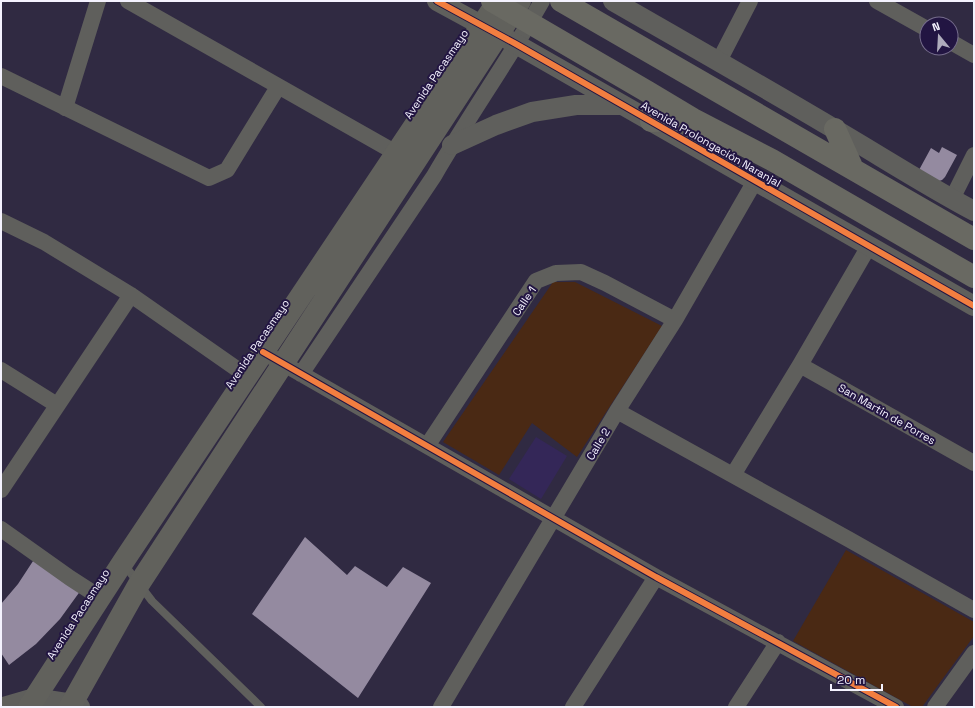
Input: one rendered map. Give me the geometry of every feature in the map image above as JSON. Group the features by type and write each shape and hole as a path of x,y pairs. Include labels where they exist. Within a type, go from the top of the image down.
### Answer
{"main road":[{"path":"561,1 974,239"},
{"name":"Avenida Pacasmayo","path":"32,703 123,562 263,352 405,158 499,35 508,7"},
{"name":"Avenida Prolongación Naranjal","path":"508,7 693,119 772,160 974,277"},
{"path":"651,121 693,119"},
{"path":"835,129 853,169"},
{"name":"Avenida Pacasmayo","path":"74,706 139,584 292,369 405,158"}],"street":[{"path":"65,108 98,1"},
{"path":"128,1 405,158 434,176"},
{"name":"Avenida Prolongación Naranjal","path":"437,1 622,104 974,306"},
{"name":"Avenida Pacasmayo","path":"292,369 434,176 452,145 499,35 508,7 542,1"},
{"path":"613,1 719,61 974,211"},
{"path":"719,61 750,1"},
{"path":"877,1 893,5 919,23"},
{"path":"959,47 974,55"},
{"path":"1,76 209,178 227,170 278,87"},
{"path":"452,145 496,125 532,112 576,105 622,104"},
{"path":"952,199 974,155"},
{"name":"Calle 2","path":"441,707 617,411 675,320 755,181"},
{"path":"1,221 44,242 131,295 247,376"},
{"path":"733,475 869,246"},
{"name":"Calle 1","path":"427,446 536,281 556,273 581,272 675,320"},
{"path":"1,490 131,295"},
{"path":"263,352 656,577 896,707"},
{"name":"San Martin de Porres","path":"800,364 974,463"},
{"path":"1,370 57,405"},
{"path":"617,411 974,610"},
{"path":"1,529 101,598"},
{"path":"573,707 656,577"},
{"path":"736,707 778,642"},
{"path":"935,707 974,653"},
{"path":"3,707 32,703 74,706"}],"lane":[{"path":"123,562 152,601 261,707"}],"shaded area":[{"path":"553,282 575,282 662,326 577,457 532,423 499,475 443,442"},
{"path":"536,437 567,456 541,499 509,479"},
{"path":"846,550 974,622 974,636 922,707 913,707 793,641"}],"building":[{"path":"942,147 957,155 945,177 939,181 919,170 931,148 939,153"},
{"path":"305,537 347,575 355,566 387,587 403,567 431,583 358,698 252,614"},
{"path":"35,558 81,590 60,619 36,644 9,665 1,653 1,604 18,584"}],"cycle path":[{"path":"437,1 516,44 974,306"},
{"path":"263,352 656,577 896,707"}]}
